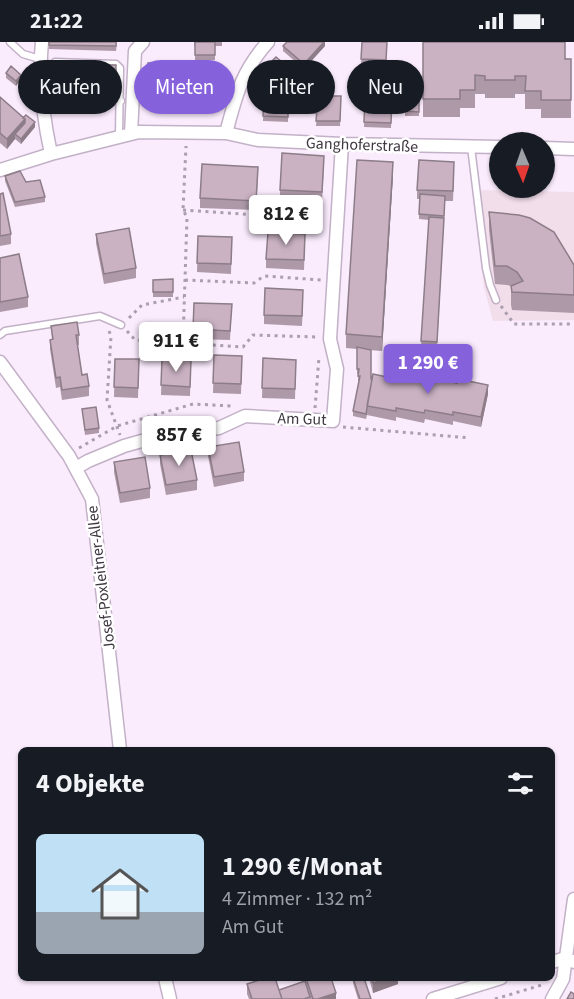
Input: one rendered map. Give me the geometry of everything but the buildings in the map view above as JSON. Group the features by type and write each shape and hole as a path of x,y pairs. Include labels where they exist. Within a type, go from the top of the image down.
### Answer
{"street":[{"path":"41,59 42,42"},
{"path":"125,135 135,51 143,42"},
{"path":"226,133 239,84 250,64 268,42"},
{"path":"42,114 51,154"},
{"name":"Ganghoferstraße","path":"2,167 125,135 186,132 226,133 258,140 489,147"},
{"name":"Am Gut","path":"76,468 124,446 163,435 196,429 219,428 245,416 333,421 337,369 326,338 334,281 342,144"},
{"path":"555,148 574,149"},
{"name":"Josef-Poxleitner-Allee","path":"0,362 76,468 92,499 120,747"},
{"path":"552,999 570,960 574,899"},
{"path":"555,962 570,960"},
{"path":"166,981 170,999"},
{"path":"433,999 491,981"}],"lane":[{"path":"10,42 23,54 41,59"},
{"path":"122,110 125,135"},
{"path":"471,147 486,268 496,300"},
{"path":"0,334 5,331 100,316 121,325"}],"path":[{"path":"183,343 187,217 183,210 186,132"},
{"path":"183,210 272,216 279,213 338,219"},
{"path":"185,280 254,283 264,276 334,281"},
{"path":"184,297 142,305 121,325 135,340 243,347 253,335 326,338 314,419"},
{"path":"496,300 514,324 574,324"},
{"path":"100,316 111,336 106,400 124,446"},
{"path":"333,421 344,427 470,438"},
{"path":"495,999 563,979"}],"shaded area":[{"path":"472,190 489,190 489,198 555,198 555,192 574,192 574,320 493,321 484,287"}]}
